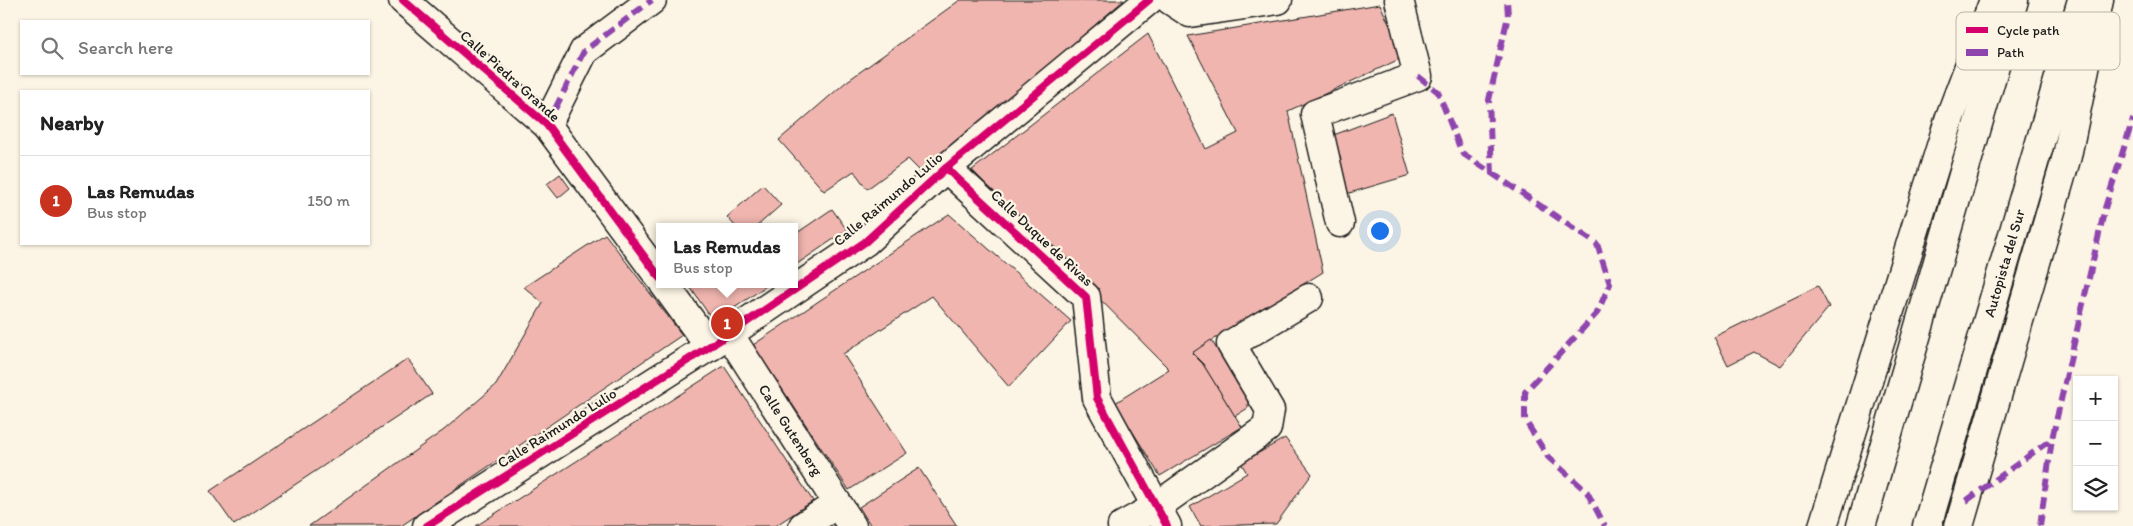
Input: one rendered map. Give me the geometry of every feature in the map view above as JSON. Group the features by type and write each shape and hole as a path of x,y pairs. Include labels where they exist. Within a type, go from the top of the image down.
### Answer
{"main road":[{"name":"Calle Piedra Grande","path":"403,0 547,125 656,273"},
{"path":"547,125 584,51 652,0"},
{"name":"Calle Raimundo Lulio","path":"798,288 865,242 946,168 1149,0"},
{"path":"1170,0 1190,14 1278,0"},
{"path":"1340,223 1315,114 1418,76 1400,0"},
{"path":"1989,12 1994,0"},
{"name":"Autopista del Sur","path":"2078,12 2082,0"},
{"path":"1823,526 1950,117 1968,70"},
{"path":"1861,526 1994,70"},
{"name":"Autopista del Sur","path":"1927,526 2061,70"},
{"path":"1959,526 2067,156 2085,70"},
{"name":"Calle Duque de Rivas","path":"946,168 1086,297 1097,398 1161,517"},
{"path":"668,288 720,341"},
{"name":"Calle Raimundo Lulio","path":"427,526 720,341 798,288"},
{"path":"1122,526 1161,517 1267,428 1270,410 1232,344 1309,298"},
{"name":"Calle Gutenberg","path":"720,341 852,526"},
{"path":"803,526 837,504"}],"building":[{"path":"960,0 1124,0 923,174 908,159 867,189 854,171 824,191 779,140 846,82"},
{"path":"1380,4 1404,57 1288,111 1323,272 1192,353 1203,364 1242,427 1160,476 1115,403 1169,369 972,170 1148,34 1206,149 1238,133 1188,36"},
{"path":"1392,113 1410,175 1346,194 1331,136"},
{"path":"560,174 570,188 558,198 547,184"},
{"path":"763,185 781,205 761,223 732,223 727,217"},
{"path":"832,209 847,230 798,263 798,232"},
{"path":"949,214 1071,321 1009,387 932,296 843,354 907,453 849,490 753,345"},
{"path":"605,234 682,335 401,526 309,526 444,430 496,385 543,303 524,287"},
{"path":"1818,286 1829,307 1780,366 1754,352 1728,365 1714,337"},
{"path":"691,288 763,288 714,322"},
{"path":"1211,340 1248,398 1248,408 1235,416 1203,364 1192,353"},
{"path":"408,359 432,394 234,525 210,491"},
{"path":"724,366 813,501 775,526 476,526"},
{"path":"1285,438 1312,474 1276,524 1201,526 1190,507 1247,473 1241,463"},
{"path":"919,468 957,526 871,526 859,507"}],"marked path":[{"path":"547,125 584,51 652,0"},
{"path":"1492,175 1489,100 1508,16 1507,0"},
{"path":"1418,76 1438,92 1462,153 1597,244 1610,284 1597,313 1525,392 1525,420 1548,457 1587,492 1605,526"},
{"path":"2040,526 2052,439 2105,208 2133,119"},
{"path":"1966,501 2052,439"}],"cycle path":[{"path":"403,0 547,125 656,273"},
{"path":"798,287 865,242 946,168 1149,0"},
{"path":"946,168 1086,297 1097,398 1167,526"},
{"path":"427,526 729,334 797,288"}],"place":[{"name":"Las Remudas","path":"727,323"}]}
